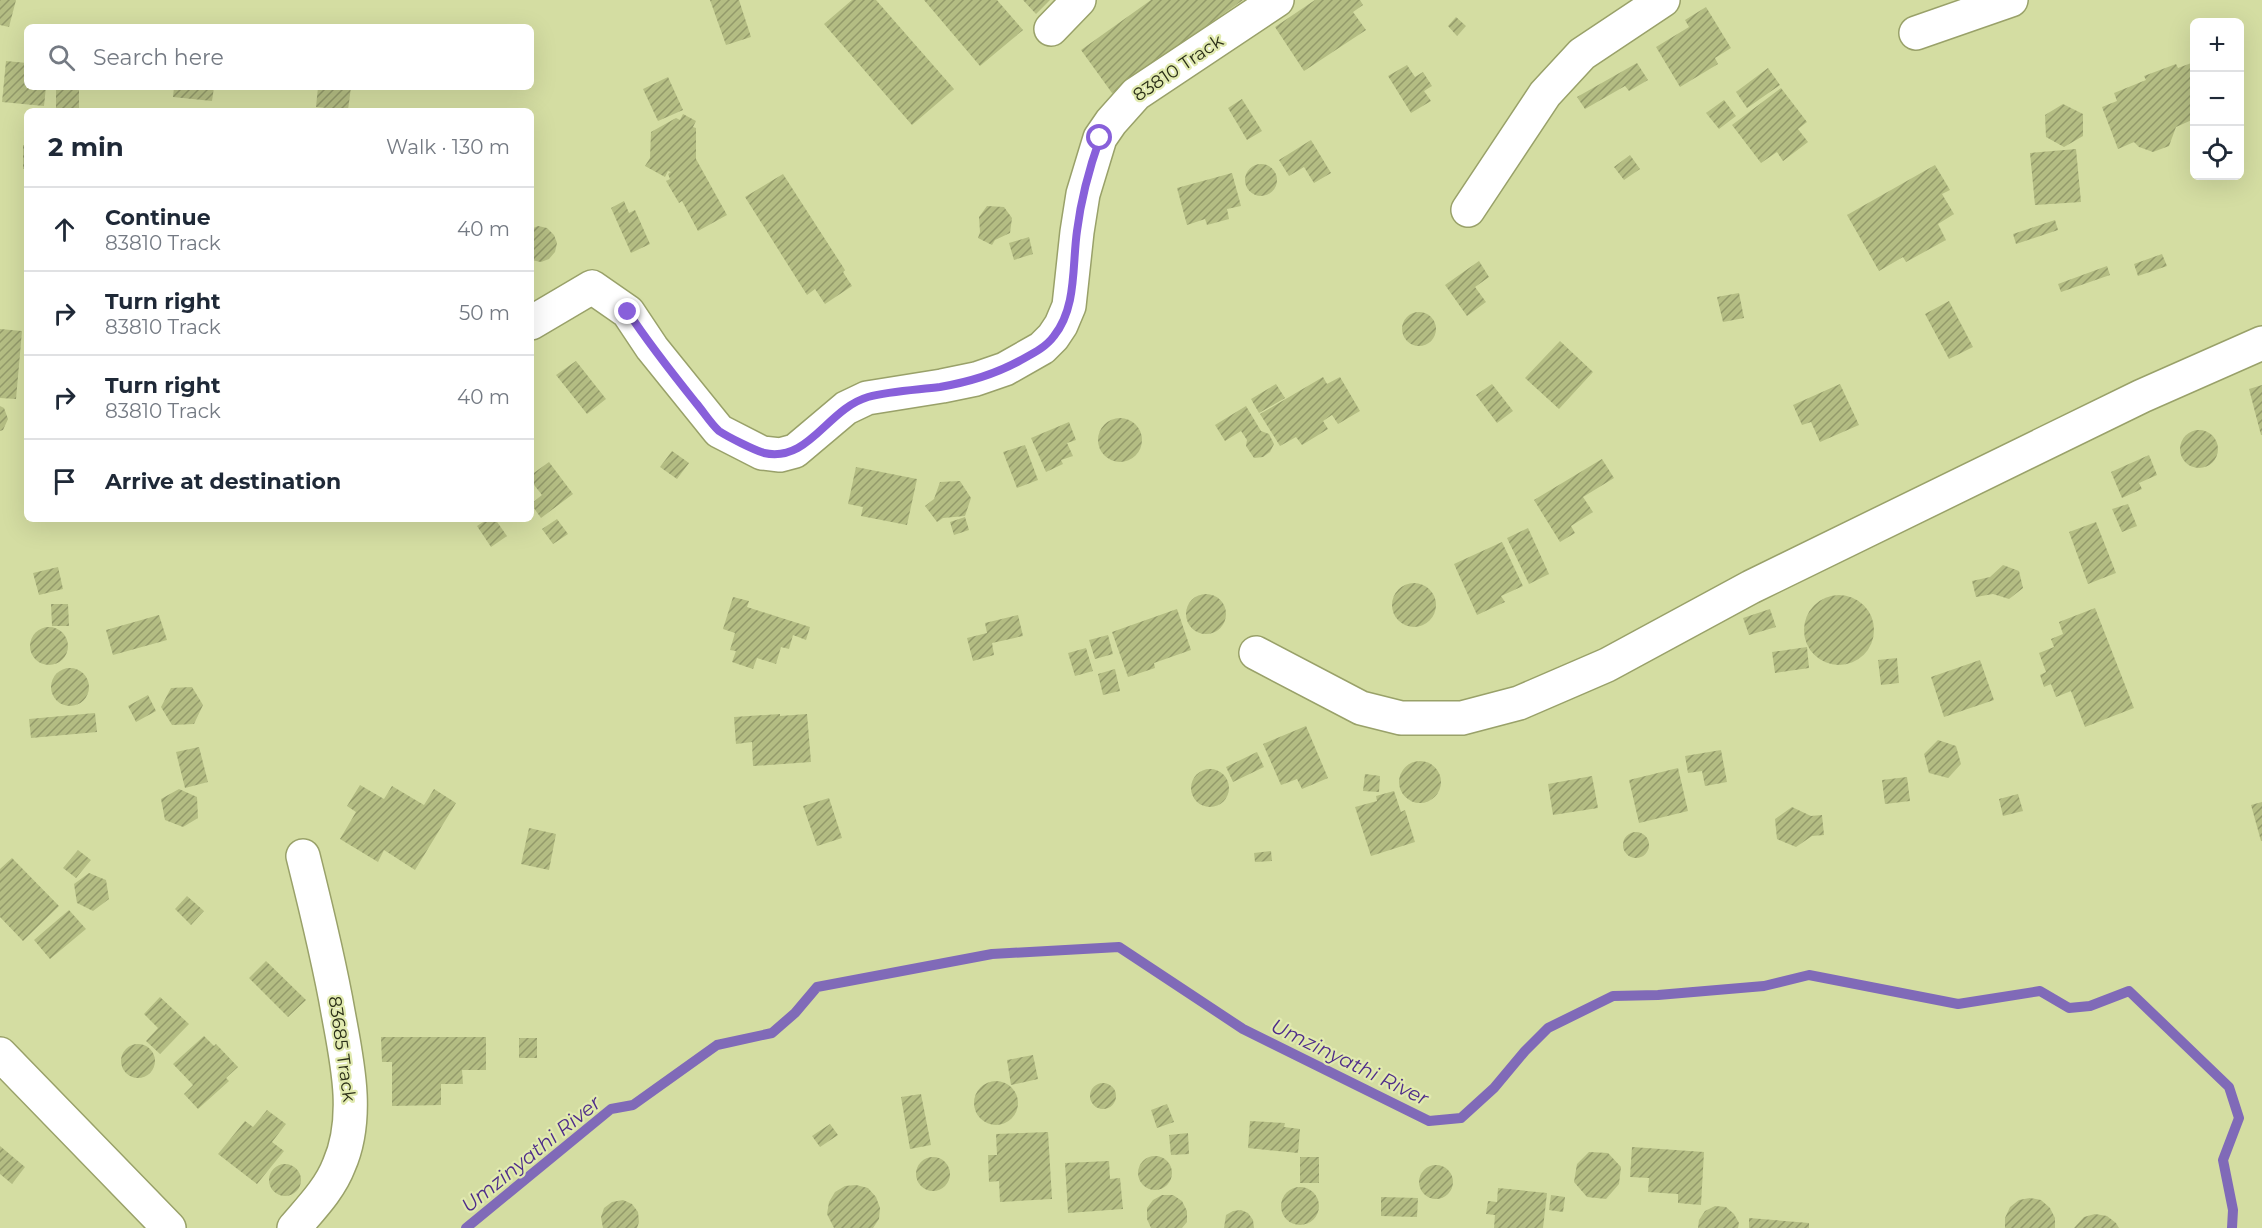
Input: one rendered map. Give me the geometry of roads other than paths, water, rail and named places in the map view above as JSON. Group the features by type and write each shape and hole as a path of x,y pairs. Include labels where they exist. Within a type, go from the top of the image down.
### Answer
{"street":[{"path":"1051,29 1079,0"},
{"name":"83810 Track","path":"534,321 592,287 628,312 652,348 719,431 762,453 780,455 795,451 809,441 829,420 846,408 867,398 954,384 1005,369 1042,348 1061,325 1069,306 1083,194 1100,138 1111,122 1136,94 1277,0"},
{"path":"1468,210 1545,94 1582,54 1663,0"},
{"path":"1916,33 2012,0"},
{"path":"1256,653 1361,708 1401,718 1462,718 1519,702 1607,665 1761,582 2142,396 2262,343"},
{"name":"83685 Track","path":"294,1228 322,1194 339,1166 351,1117 346,1058 333,983 303,856"},
{"path":"0,1054 169,1228"}],"waterway":[{"name":"Umzinyathi River","path":"466,1228 611,1109 633,1105 717,1045 772,1033 795,1013 817,987 992,954 1119,947 1243,1029 1429,1121 1461,1118 1494,1088 1548,1028 1613,996 1658,995 1764,986 1809,975 1958,1004 2040,991 2069,1008 2090,1006 2129,991 2229,1087 2239,1118 2223,1160 2233,1210 2232,1228"}]}
